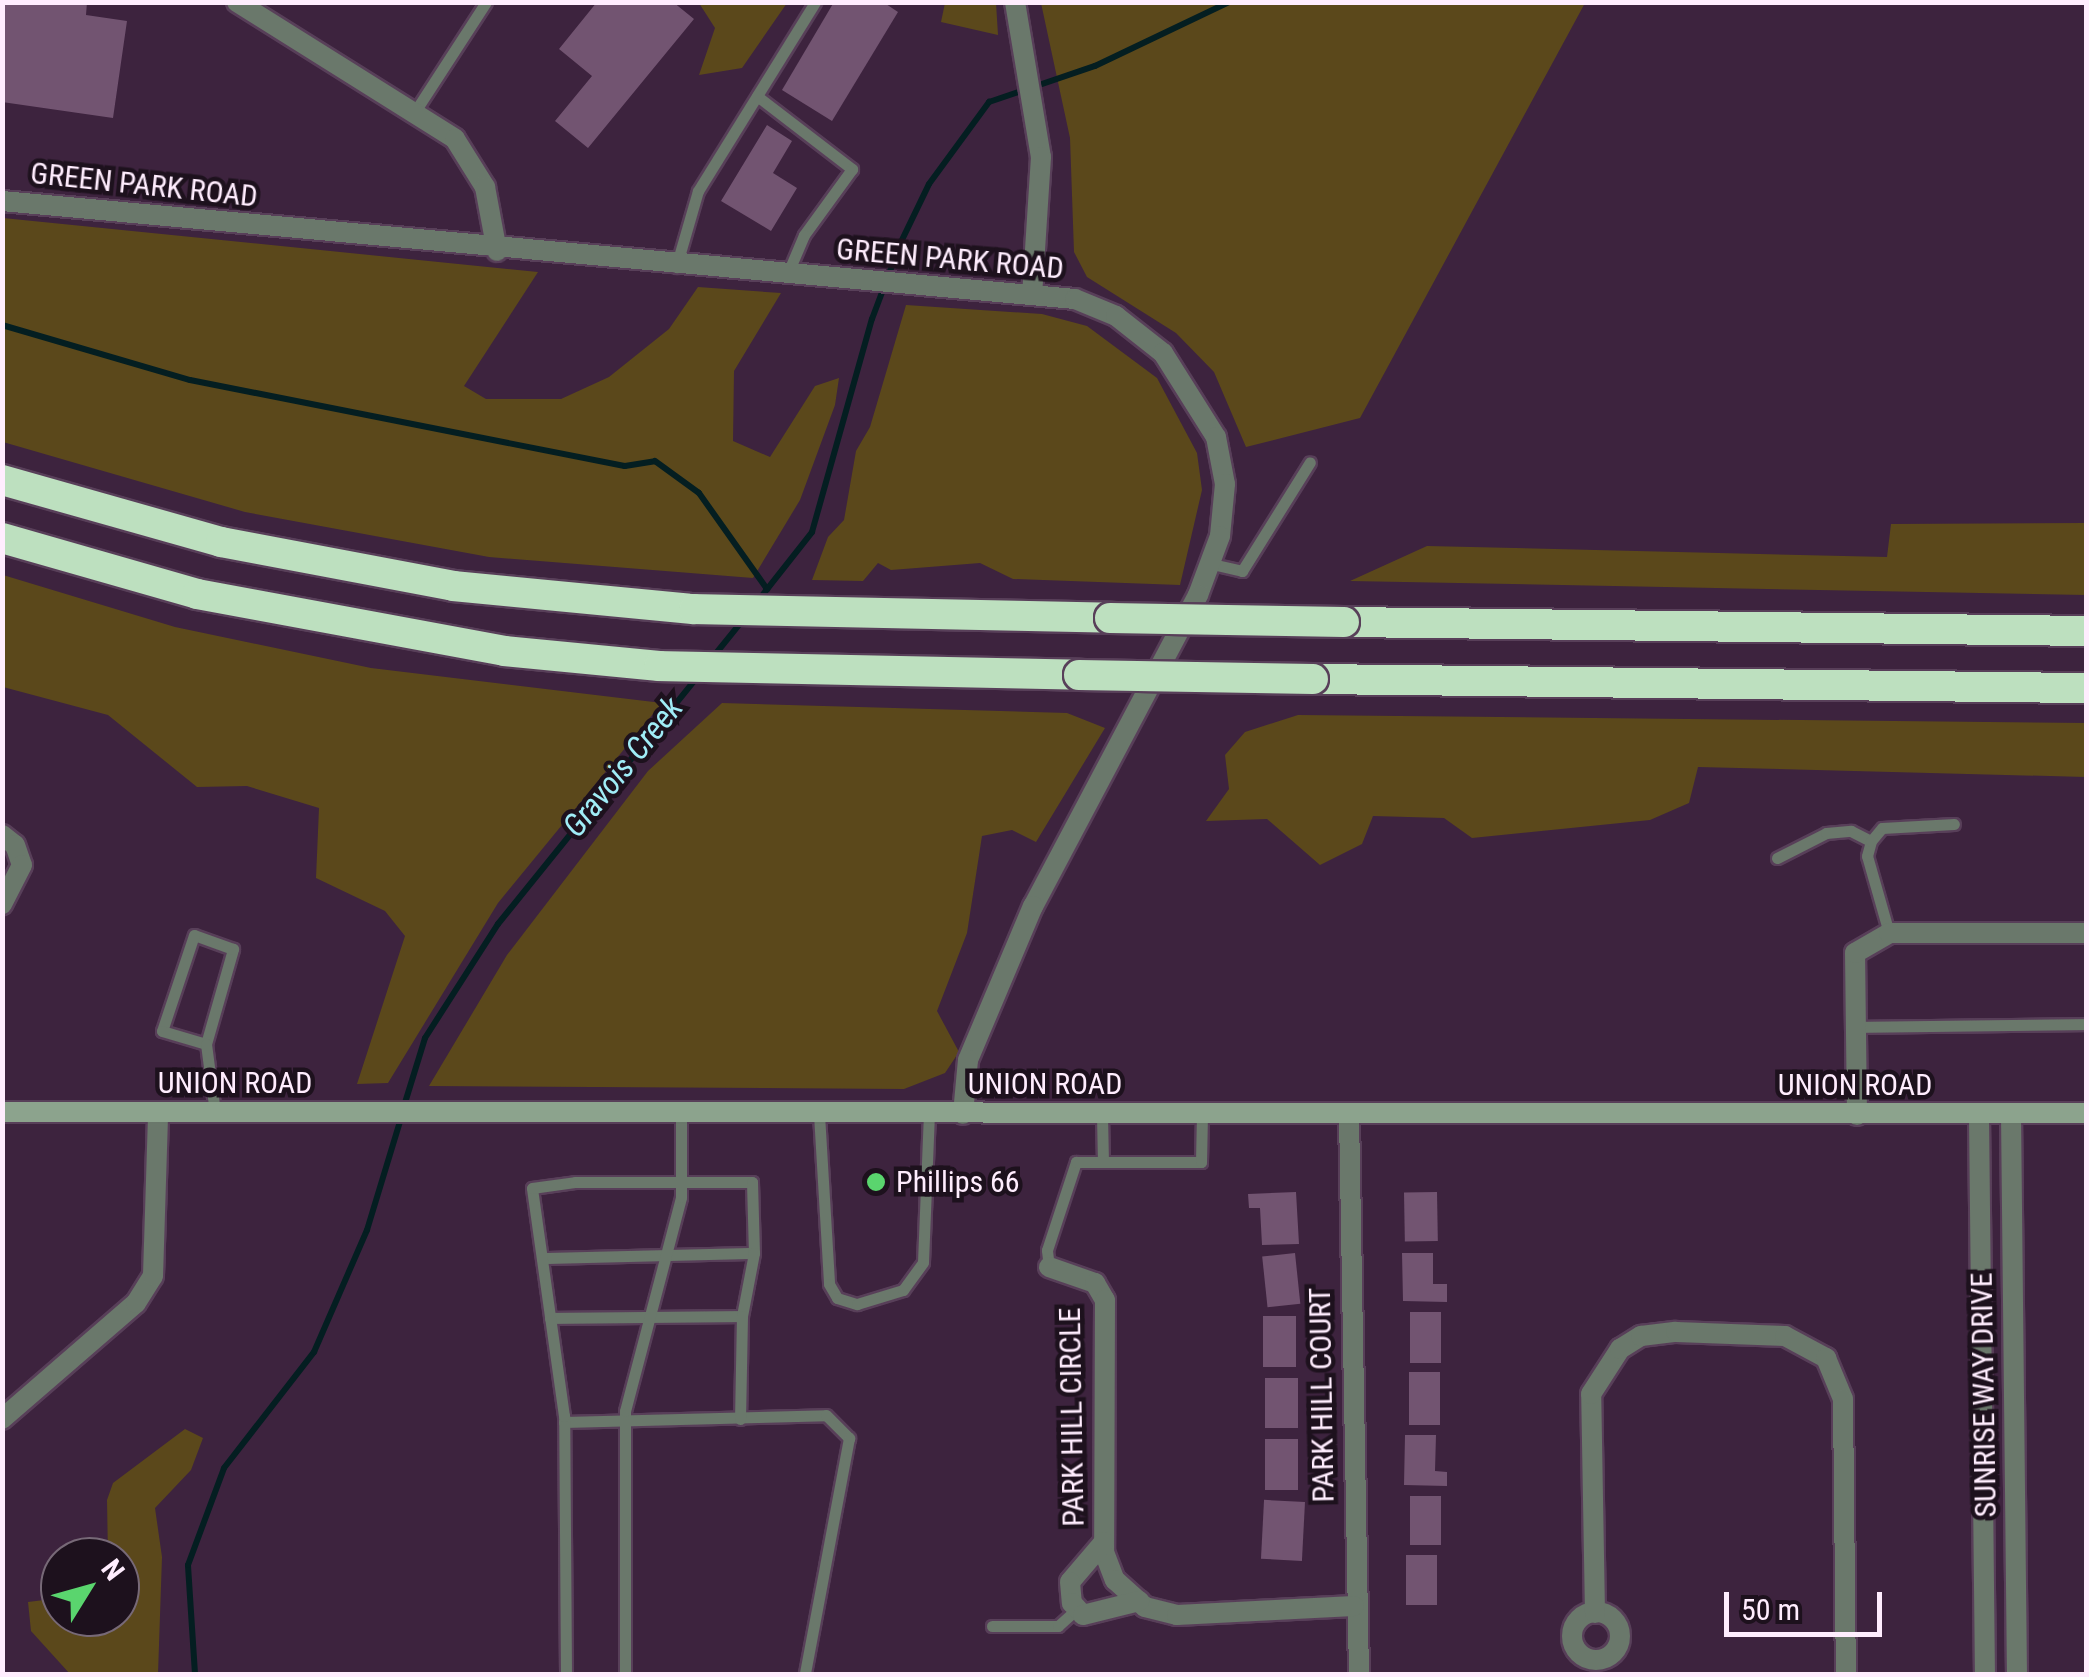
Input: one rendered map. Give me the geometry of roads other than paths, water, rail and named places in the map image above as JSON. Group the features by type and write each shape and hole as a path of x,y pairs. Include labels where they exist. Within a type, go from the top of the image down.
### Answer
{"highway":[{"path":"2,480 165,528 337,567 620,604 880,615 2086,631"},
{"path":"2,538 312,619 578,659 834,672 2086,688"}],"main road":[{"name":"UNION ROAD","path":"2,1112 2086,1113"}],"street":[{"path":"238,2 456,140 471,158 484,187 497,250"},
{"path":"1014,2 1041,157 1032,296"},
{"name":"GREEN PARK ROAD","path":"2,201 676,268 1075,299 1116,316 1163,353 1186,381 1222,460 1225,508 1212,564 1033,906 968,1060 963,1114"},
{"path":"2,835 15,845 22,865 2,904"},
{"path":"1857,1115 1855,954 1890,933 2086,933"},
{"path":"2,1419 136,1303 153,1276 158,1113"},
{"name":"PARK HILL COURT","path":"1348,1114 1358,1674"},
{"name":"SUNRISE WAY DRIVE","path":"2011,1114 2017,1674"},
{"name":"SUNRISE WAY DRIVE","path":"1979,1115 1985,1674"},
{"name":"PARK HILL CIRCLE","path":"1049,1267 1095,1283 1105,1300 1104,1542 1115,1580 1139,1601"},
{"path":"1595,1613 1591,1394 1620,1350 1658,1334 1767,1335 1804,1342 1826,1358 1844,1399 1846,1674"},
{"name":"PARK HILL CIRCLE","path":"1078,1609 1070,1582 1104,1542"},
{"path":"1078,1609 1083,1615 1103,1614 1139,1601 1177,1615 1354,1606"}],"lane":[{"path":"414,113 486,2"},
{"path":"676,268 683,224 698,191 814,2"},
{"path":"757,96 852,169 804,236 786,275"},
{"path":"1212,564 1242,570 1310,462"},
{"path":"1890,933 1868,856 1871,841 1882,828 1954,824"},
{"path":"1777,858 1826,833 1851,831 1871,841"},
{"path":"206,1044 162,1032 194,935 233,950 206,1044 216,1112"},
{"path":"1855,1027 2086,1024"},
{"path":"625,1674 625,1421 681,1179 681,1113"},
{"path":"818,1114 829,1284 842,1302 857,1304 903,1290 923,1262 929,1114"},
{"path":"1102,1114 1102,1162"},
{"path":"1049,1267 1047,1250 1076,1162 1201,1162 1202,1114"},
{"path":"566,1674 564,1422 532,1188 681,1179 752,1182 754,1252 742,1316 740,1420"},
{"path":"542,1258 666,1250 754,1252"},
{"path":"550,1318 648,1312 742,1316"},
{"path":"564,1422 826,1415 849,1438 805,1674"},
{"path":"992,1626 1058,1626 1078,1609"}],"waterway":[{"name":"Gravois Creek","path":"757,602 812,532 872,319 901,242 929,184 989,102 1095,66 1229,2"},
{"path":"2,325 190,380 625,466 655,461 699,493 767,589"},
{"name":"Gravois Creek","path":"713,657 743,620"},
{"name":"Gravois Creek","path":"404,1106 425,1038 498,924 696,679"},
{"name":"Gravois Creek","path":"195,1674 188,1565 224,1468 314,1352 367,1230 401,1118"}],"place":[{"name":"Phillips 66","path":"876,1182"}]}
